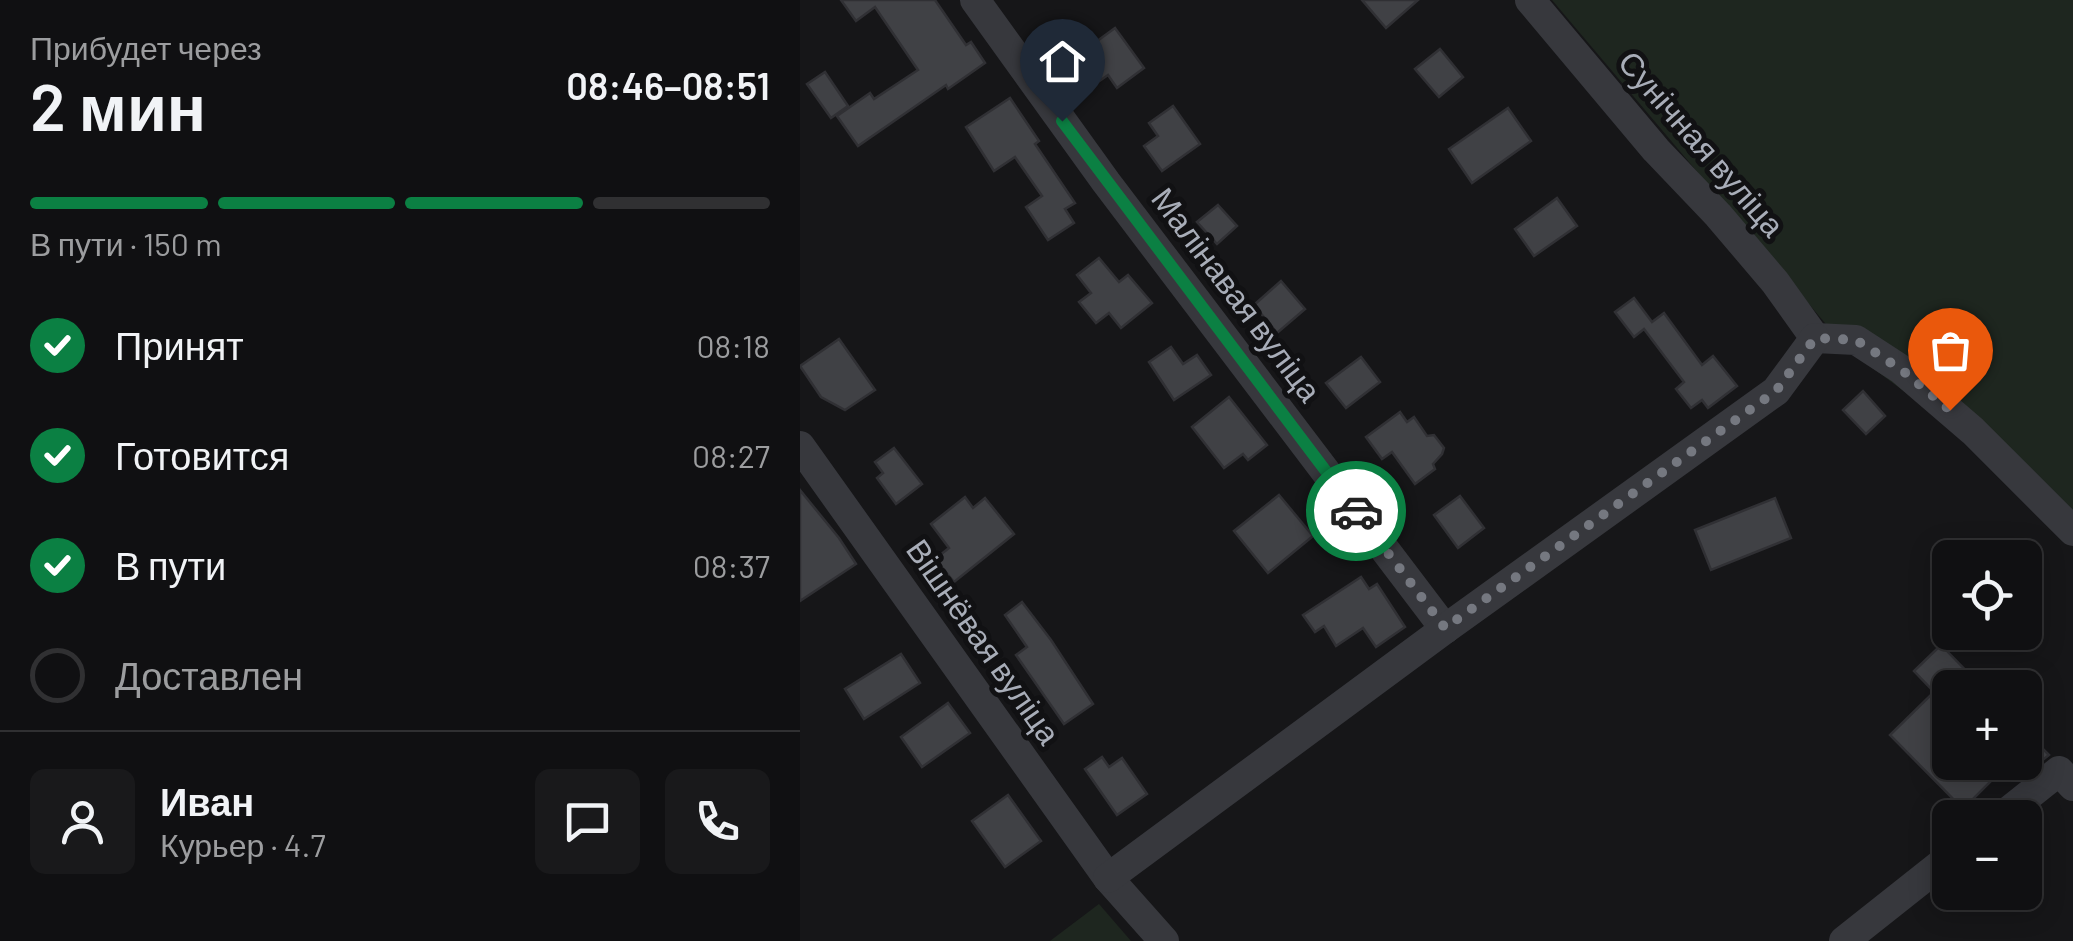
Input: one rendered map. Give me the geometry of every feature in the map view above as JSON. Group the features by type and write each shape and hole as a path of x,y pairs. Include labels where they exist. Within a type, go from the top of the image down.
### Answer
{"street":[{"name":"Малінавая вуліца","path":"975,0 1106,182 1445,628"},
{"name":"Сунічная вуліца","path":"1530,0 1656,150 1776,282 1815,338"},
{"path":"1108,878 1445,628 1776,391 1815,338 1856,340 1902,370 1973,431 2073,531"},
{"name":"Вішнёвая вуліца","path":"800,446 1108,878 1164,941"},
{"path":"2023,800 2059,771 2073,786"},
{"path":"1844,941 1932,871"}],"shaded area":[{"path":"1552,0 2073,0 2073,544 1944,421 1859,358 1836,336"},
{"path":"1099,904 1131,941 1050,941"}],"building":[{"path":"841,0 935,0 966,45 971,42 985,63 858,146 837,116 870,93 874,99 918,70 875,7 856,21"},
{"path":"1362,0 1418,0 1386,28"},
{"path":"1115,28 1144,68 1117,88 1108,75 1098,82 1078,55"},
{"path":"1440,49 1463,77 1439,97 1415,69"},
{"path":"825,72 848,106 831,118 807,84"},
{"path":"1010,98 1075,203 1065,209 1074,223 1048,240 1026,207 1042,196 1015,157 994,171 966,127"},
{"path":"1173,106 1200,144 1162,171 1144,146 1158,136 1149,123"},
{"path":"1508,108 1531,141 1472,183 1449,149"},
{"path":"1557,198 1577,226 1534,256 1515,229"},
{"path":"1218,205 1237,226 1217,244 1197,222"},
{"path":"1099,258 1119,282 1128,275 1152,303 1121,328 1109,313 1096,323 1079,302 1091,293 1077,275"},
{"path":"1281,281 1305,309 1277,333 1254,305"},
{"path":"1634,298 1652,322 1664,313 1702,365 1713,356 1737,386 1708,408 1702,400 1691,408 1676,389 1684,382 1644,329 1634,337 1615,312"},
{"path":"839,339 875,390 845,410 821,397 800,366"},
{"path":"1171,347 1183,364 1197,355 1211,375 1174,400 1149,362"},
{"path":"1361,357 1380,382 1346,408 1326,383"},
{"path":"1863,391 1885,416 1866,434 1843,410"},
{"path":"1229,397 1267,445 1248,460 1243,454 1224,468 1192,427"},
{"path":"1400,412 1407,422 1414,417 1427,436 1434,435 1444,448 1433,464 1435,469 1415,484 1392,452 1382,459 1366,437"},
{"path":"894,448 922,484 896,504 877,478 883,473 875,462"},
{"path":"800,490 856,564 800,601"},
{"path":"1279,495 1313,536 1268,573 1234,531"},
{"path":"1460,496 1484,528 1458,548 1434,515"},
{"path":"965,497 973,508 985,498 1014,534 954,582 935,559 949,548 931,524"},
{"path":"1775,498 1791,538 1711,570 1695,530"},
{"path":"1361,577 1369,589 1377,584 1405,627 1376,647 1363,628 1336,646 1324,626 1315,632 1303,615"},
{"path":"1022,602 1093,704 1064,724 1016,655 1027,647 1005,615"},
{"path":"1936,650 1946,650 1965,670 1932,670 1932,690 1914,671"},
{"path":"901,654 920,683 864,719 845,689"},
{"path":"1932,694 1932,778 1890,735"},
{"path":"948,703 970,733 922,767 901,737"},
{"path":"1102,757 1109,767 1122,758 1147,794 1117,815 1085,769"},
{"path":"1934,780 1992,780 1972,800 1954,800"},
{"path":"1008,795 1041,841 1005,867 972,821"}],"way so far":[{"path":"1356,511 1445,628 1776,391 1815,338 1856,340 1902,370 1950,410"}],"route":[{"path":"1062,121 1356,511"}]}
